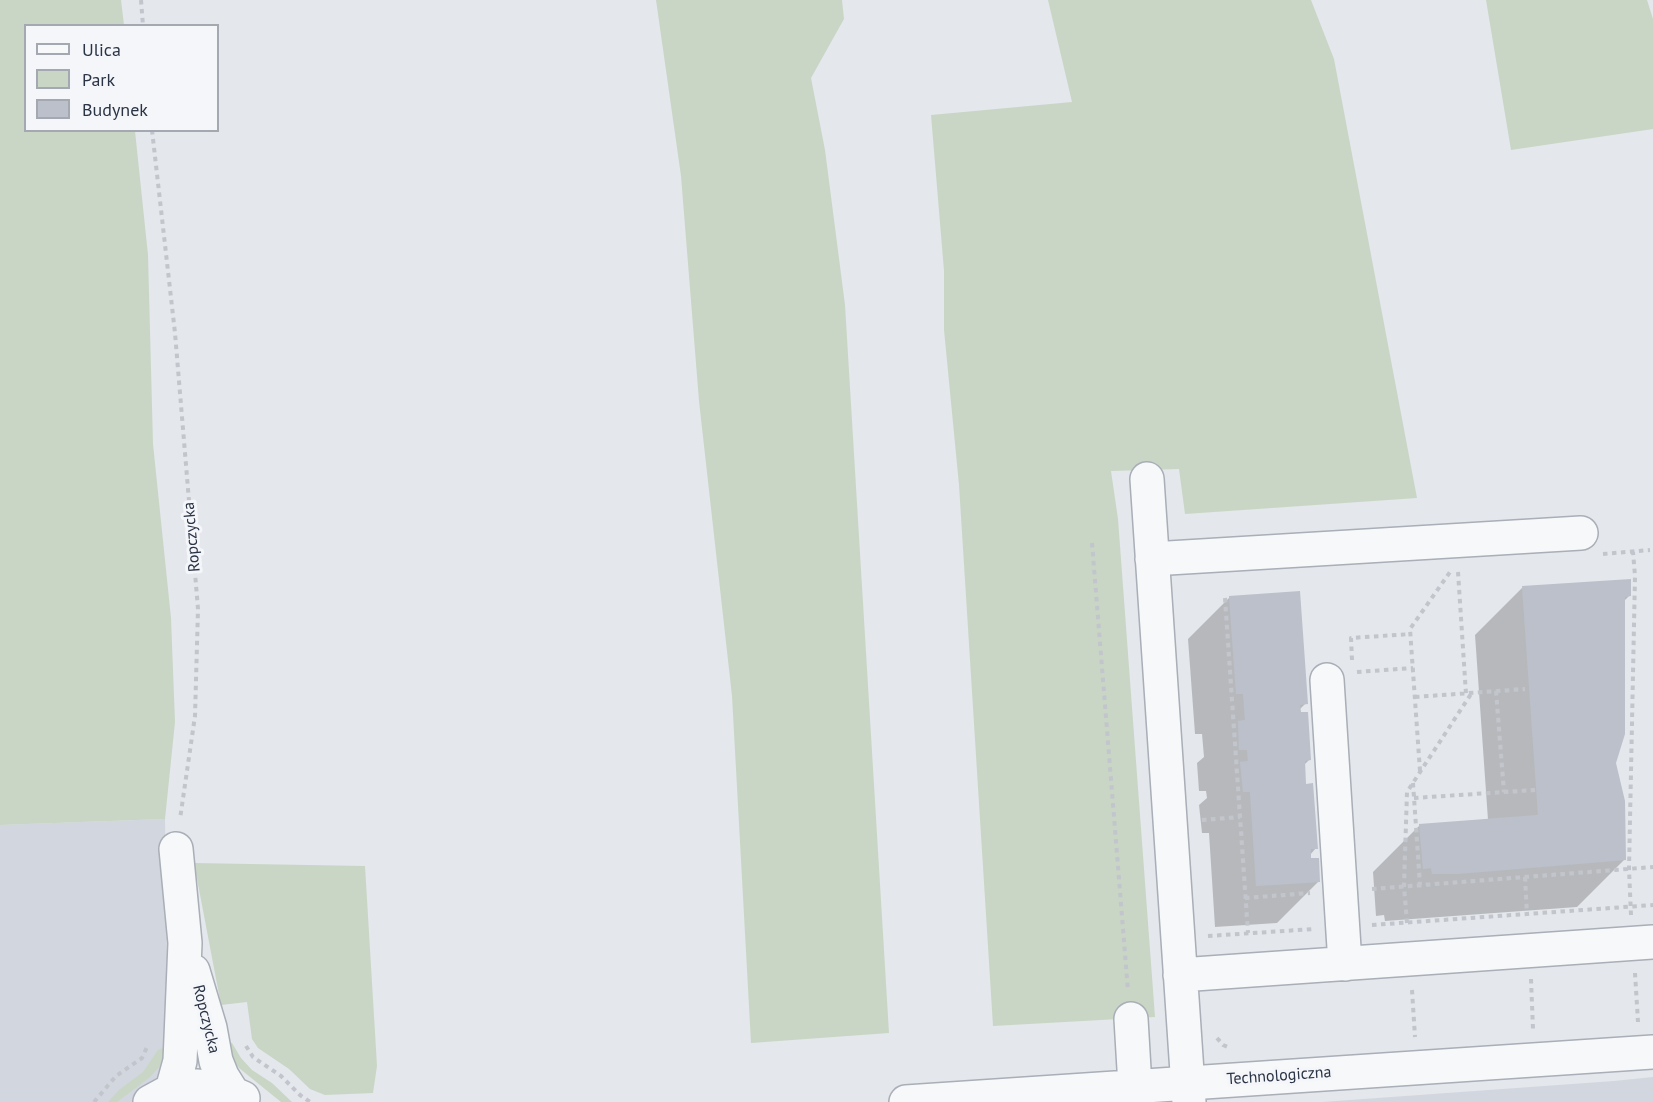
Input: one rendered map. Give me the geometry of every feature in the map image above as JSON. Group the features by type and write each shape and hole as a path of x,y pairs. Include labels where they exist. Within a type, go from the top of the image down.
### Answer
{"street":[{"path":"1147,479 1188,1092"},
{"path":"1152,559 1589,544"},
{"path":"1340,670 1340,891 1345,964"},
{"name":"Ropczycka","path":"161,1096 180,1061 185,943 176,849"},
{"path":"1180,975 1653,942"},
{"name":"Ropczycka","path":"185,943 210,1028 216,1061 222,1076 241,1097"},
{"path":"1131,1019 1136,1086"},
{"name":"Technologiczna","path":"906,1102 1136,1086 1188,1092 1653,1052"},
{"path":"161,1096 196,1086 220,1089 241,1097"}],"path":[{"path":"141,0 143,24"},
{"name":"Ropczycka","path":"152,132 175,333 198,609 195,716 176,849"},
{"path":"1092,543 1131,1019"},
{"path":"1589,544 1633,552 1650,550"},
{"path":"1629,869 1635,576 1633,552"},
{"path":"1407,922 1404,886 1407,792 1469,694 1456,565 1410,629 1420,771"},
{"path":"1225,598 1248,933"},
{"path":"1340,670 1351,638 1411,634"},
{"path":"1397,670 1413,668"},
{"path":"1415,697 1525,689"},
{"path":"1496,691 1504,792"},
{"path":"1413,782 1420,885"},
{"path":"1414,798 1534,790"},
{"path":"1206,820 1240,817"},
{"path":"1404,886 1653,867"},
{"path":"1245,898 1340,891"},
{"path":"1214,936 1653,905"}],"shaded area":[{"path":"165,819 169,1102 0,1102 0,825"},
{"path":"1653,1077 1653,1102 1322,1102 1614,1081"}],"green space":[{"path":"0,0 121,0 124,24 24,24 24,132 135,132 148,255 153,444 171,618 175,722 165,819 0,825"},
{"path":"656,0 842,0 844,19 811,78 825,150 845,305 889,1033 751,1043 732,696 699,401 681,176"},
{"path":"1048,0 1311,0 1334,59 1417,498 1185,514 1179,469 1111,471 1118,519 1155,1017 993,1026 959,485 944,330 944,271 931,115 1072,102"},
{"path":"1486,0 1647,0 1653,19 1653,129 1511,150"},
{"path":"194,863 365,866 377,1066 373,1093 325,1095 310,1089 289,1069 258,1048 252,1039 247,1002 221,1005"},
{"path":"229,1042 252,1070 272,1083 292,1102 281,1102 239,1068 230,1056"},
{"path":"168,1046 159,1067 150,1077 117,1102 108,1102 119,1090 143,1072 158,1050"}],"building":[{"path":"1631,579 1631,596 1625,597 1625,734 1616,763 1625,801 1626,860 1457,874 1432,874 1431,868 1423,869 1419,824 1538,815 1522,586"},
{"path":"1300,591 1308,704 1300,705 1301,712 1308,712 1311,760 1305,761 1306,784 1313,783 1318,849 1311,849 1311,858 1319,858 1320,882 1256,886 1250,792 1243,792 1240,762 1248,761 1247,750 1239,750 1238,721 1245,720 1243,694 1236,694 1229,596"}]}
